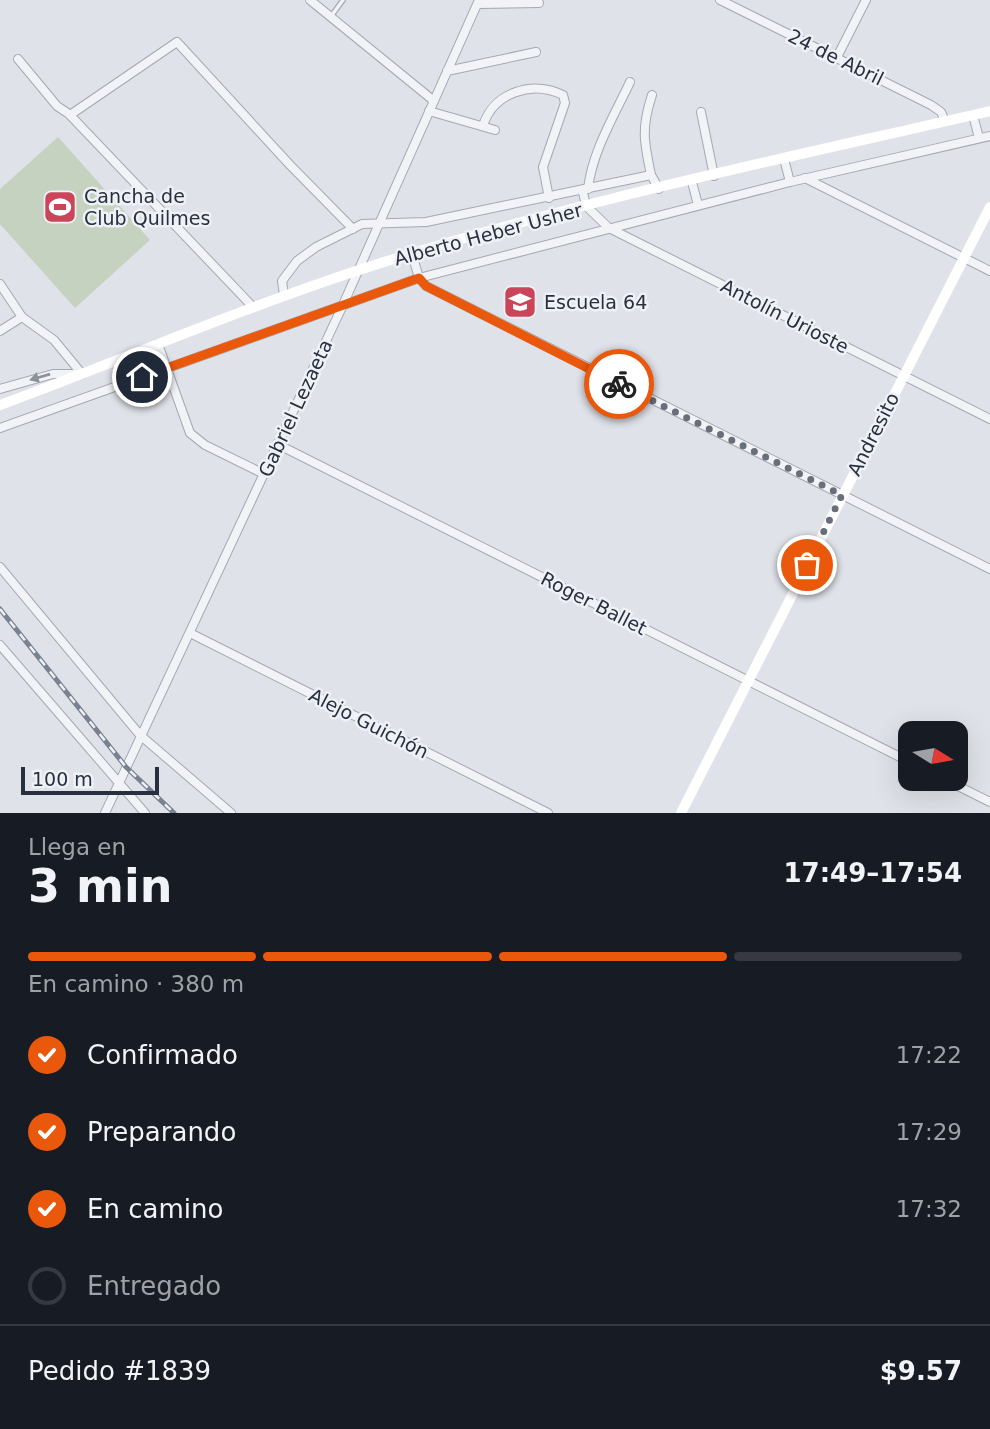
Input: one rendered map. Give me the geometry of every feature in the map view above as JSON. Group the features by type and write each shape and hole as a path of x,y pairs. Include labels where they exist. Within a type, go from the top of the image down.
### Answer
{"street":[{"path":"310,0 434,101"},
{"name":"24 de Abril","path":"720,0 931,105 941,112 945,121"},
{"path":"837,57 866,0"},
{"path":"478,2 539,3"},
{"name":"Gabriel Lezaeta","path":"105,813 342,307 478,2"},
{"path":"70,115 177,42 353,229"},
{"path":"447,71 536,52"},
{"path":"18,59 57,106 70,115 253,307"},
{"path":"586,206 585,191 590,173 630,82"},
{"path":"483,126 491,107 508,94 532,90 563,95 565,103 543,167 549,198"},
{"path":"652,95 643,120 642,136 651,175 659,189"},
{"path":"429,111 495,130"},
{"name":"Alberto Heber Usher","path":"0,405 285,295 412,254 586,206 990,111"},
{"path":"701,112 714,176"},
{"path":"973,115 979,138"},
{"name":"Alberto Heber Usher","path":"0,428 419,278 698,205 990,135"},
{"path":"784,159 790,182"},
{"path":"285,295 282,281 297,261 316,247 353,229 379,221 393,224 426,222 585,191 651,175"},
{"path":"806,178 990,271"},
{"path":"692,181 698,205"},
{"name":"Antolín Urioste","path":"586,206 609,228 990,419"},
{"name":"Andresito","path":"681,813 990,207"},
{"path":"412,254 419,278 438,292 990,569"},
{"path":"0,284 22,317 54,340 82,374"},
{"path":"0,331 22,317"},
{"path":"158,344 190,433 205,445 264,474"},
{"path":"0,389 53,373 82,374"},
{"name":"Roger Ballet","path":"278,444 898,756"},
{"path":"0,566 140,734 231,813"},
{"name":"Alejo Guichón","path":"190,633 548,813"},
{"path":"0,645 145,813"},
{"path":"968,791 990,802"}],"lane":[{"path":"331,17 343,0"}],"green space":[{"name":"Cancha de Club Quilmes","path":"58,137 150,240 75,308 0,224 0,189"}],"railway":[{"path":"0,609 126,767 174,813"}],"way so far":[{"path":"619,384 842,495 807,565"}],"place":[{"name":"Cancha de Club Quilmes","path":"60,207"},
{"name":"Escuela 64","path":"520,302"}],"route":[{"path":"142,377 419,278 426,286 619,384"}]}
